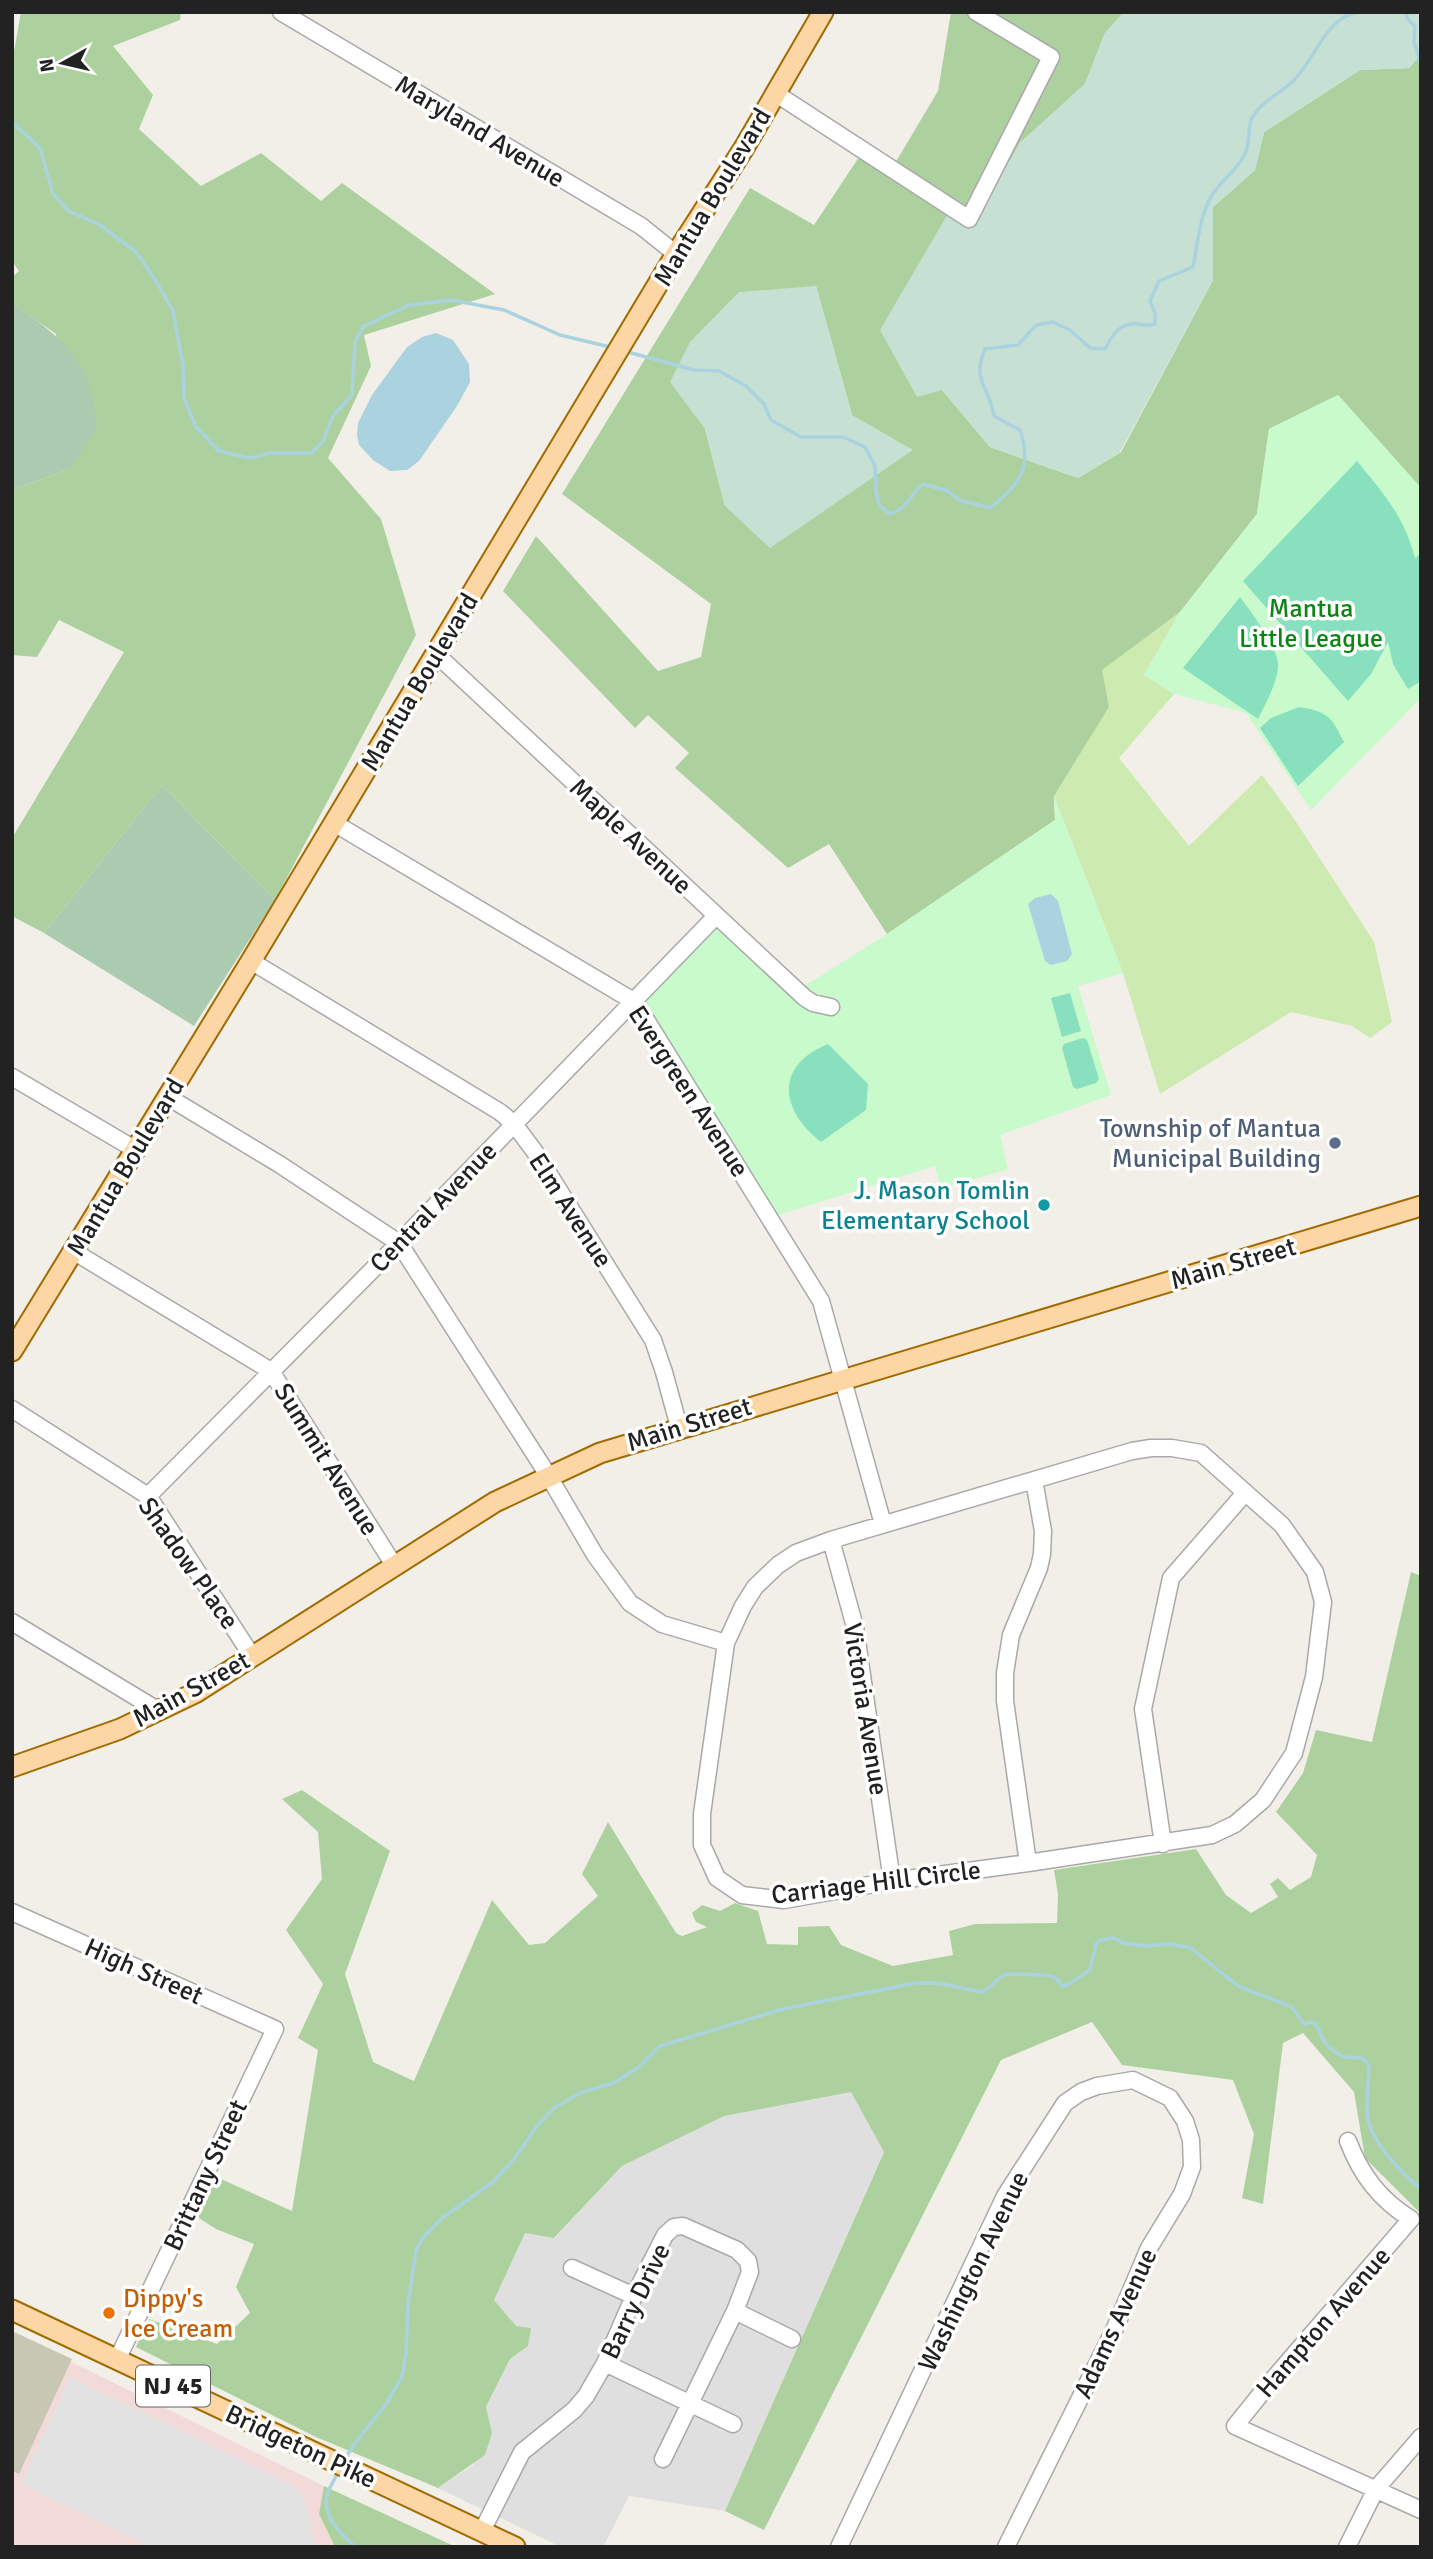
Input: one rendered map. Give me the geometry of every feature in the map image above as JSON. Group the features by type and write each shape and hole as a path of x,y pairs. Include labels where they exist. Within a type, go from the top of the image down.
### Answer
{"main road":[{"name":"Mantua Boulevard","path":"12,1351 136,1150 175,1101 251,961 676,254 744,148 823,12"},
{"name":"Main Street","path":"12,1767 120,1728 195,1693 495,1502 600,1453 844,1378 1419,1212"},
{"name":"Bridgeton Pike","path":"12,2311 514,2547"}],"street":[{"name":"Maryland Avenue","path":"281,12 641,226 676,254"},
{"path":"775,93 969,219 1051,57 976,12"},
{"name":"Maple Avenue","path":"436,654 805,998 813,1003 831,1007"},
{"name":"Evergreen Avenue","path":"334,823 635,1002 813,1285 825,1311 883,1524"},
{"name":"Central Avenue","path":"148,1496 399,1243 716,916"},
{"name":"Elm Avenue","path":"251,961 500,1112 514,1124 535,1152 653,1340 679,1427"},
{"path":"12,1077 136,1150"},
{"path":"175,1101 279,1164 399,1243 548,1475 595,1555 630,1603 662,1624 726,1643"},
{"name":"Summit Avenue","path":"74,1251 271,1371 394,1565"},
{"name":"Shadow Place","path":"12,1409 148,1496 252,1656"},
{"name":"Carriage Hill Circle","path":"1172,1448 1201,1453 1282,1525 1315,1572 1323,1602 1314,1678 1294,1753 1263,1800 1236,1824 1212,1835 892,1881 784,1900 742,1895 717,1878 702,1845 702,1814 726,1643 755,1587 778,1565 796,1553 883,1524 1034,1480 1132,1451 1172,1448"},
{"path":"1028,1863 1005,1701 1005,1673 1011,1635 1039,1569 1042,1554 1043,1531 1034,1480"},
{"path":"1163,1844 1143,1709 1171,1578 1245,1493"},
{"name":"Victoria Avenue","path":"831,1540 855,1627 892,1881"},
{"path":"12,1622 159,1711"},
{"name":"High Street","path":"12,1912 275,2029"},
{"name":"Brittany Street","path":"117,2360 275,2029"},
{"name":"Washington Avenue","path":"839,2547 1005,2196 1065,2103 1081,2092 1097,2086 1133,2080 1170,2098"},
{"name":"Adams Avenue","path":"1006,2547 1115,2328 1149,2249 1182,2194 1192,2167 1191,2140 1185,2121 1170,2098"},
{"name":"Hampton Avenue","path":"1348,2141 1358,2167 1379,2193 1411,2219 1235,2426 1376,2489"},
{"name":"Barry Drive","path":"482,2531 522,2452 574,2410 586,2396 605,2363 634,2296 665,2235 674,2227 682,2227 737,2250 748,2261 750,2272 735,2311 663,2459"},
{"path":"572,2268 634,2296"},
{"path":"735,2311 792,2339"},
{"path":"605,2363 733,2424"},
{"path":"1347,2547 1376,2489 1421,2437"},
{"path":"1376,2489 1421,2510"}],"shaded area":[{"path":"1124,12 1421,12 1421,54 1409,68 1360,70 1264,132 1255,170 1213,207 1213,280 1120,452 1078,478 990,447 942,390 917,397 880,330 949,212 973,226 1020,143 1085,84 1105,33"},
{"path":"816,286 852,415 913,450 770,548 725,506 705,429 670,382 690,342 739,292"},
{"path":"851,2091 884,2151 725,2511 629,2496 603,2547 561,2547 438,2488 473,2465 492,2433 486,2408 510,2359 528,2346 516,2326 494,2300 525,2232 555,2238 622,2166 724,2116"},
{"path":"12,2331 72,2359 19,2474 12,2471"},
{"path":"12,2333 324,2486 319,2514 335,2547 12,2547"},
{"path":"70,2377 292,2485 303,2495 313,2540 320,2547 151,2547 21,2484"}],"green space":[{"path":"21,12 181,12 180,20 113,46 153,95 139,129 201,186 261,153 321,201 342,183 495,294 364,335 371,366 328,458 381,519 416,635 275,900 162,785 44,933 12,916 12,838 124,652 59,620 37,657 12,655 12,490 69,469 56,334 12,303 12,277 19,271 12,261 12,63"},
{"path":"951,12 1124,12 1105,33 1085,84 1020,143 973,226 949,213 942,390 990,447 1078,478 1121,452 1213,280 1213,207 1255,170 1264,132 1360,70 1409,68 1421,54 1421,488 1338,395 1269,429 1257,514 1180,612 1102,670 1109,707 1054,796 1055,820 887,934 829,844 788,868 675,768 689,753 648,715 635,728 503,591 536,536 658,671 701,657 711,604 562,494 750,188 814,225 863,151 891,170 938,91","holes":["816,286 852,415 725,506 705,429"]},
{"path":"12,303 49,330 70,351 86,376 97,429 69,469 12,490"},
{"name":"Mantua Little League","path":"1338,395 1421,488 1421,698 1311,810 1246,713 1174,694 1144,675 1180,612 1257,514 1269,429"},
{"path":"1357,461 1399,518 1415,558 1421,553 1421,681 1408,689 1393,664 1388,642 1371,674 1348,701 1243,581"},
{"path":"1240,597 1264,632 1278,661 1275,681 1258,719 1183,668"},
{"path":"1180,612 1144,675 1174,694 1119,758 1189,846 1262,775 1293,817 1374,942 1392,1022 1370,1038 1352,1026 1291,1012 1160,1094 1123,973 1054,796 1109,707 1101,670"},
{"path":"1299,707 1323,713 1336,726 1344,742 1298,786 1260,728 1271,718"},
{"path":"162,785 275,900 194,1026 44,933"},
{"path":"1054,796 1123,973 1078,986 1111,1095 1000,1135 1008,1169 941,1189 935,1166 769,1218 628,1004 714,920 795,992 887,934 1055,820"},
{"path":"1070,993 1081,1031 1062,1037 1051,998"},
{"path":"1083,1038 1087,1040 1099,1079 1096,1083 1077,1089 1073,1087 1062,1048 1064,1044"},
{"path":"828,1044 868,1084 866,1110 821,1142 807,1130 797,1116 789,1089 791,1076 798,1064"},
{"path":"1411,1572 1421,1576 1421,2214 1365,2158 1354,2092 1303,2033 1283,2043 1263,2204 1242,2198 1254,2134 1233,2080 1122,2065 1092,2022 1001,2060 764,2530 725,2511 884,2152 851,2092 724,2116 622,2166 554,2238 525,2233 494,2300 516,2326 531,2328 528,2346 510,2359 486,2407 492,2433 485,2455 438,2488 316,2437 136,2347 149,2319 217,2344 250,2313 236,2287 254,2244 216,2229 197,2217 212,2175 292,2211 318,2050 298,2038 323,1984 286,1930 322,1879 318,1832 282,1799 302,1790 390,1851 345,1974 373,2062 414,2081 492,1900 529,1945 545,1943 598,1896 582,1874 608,1822 676,1933 682,1936 707,1927 696,1922 692,1913 702,1905 720,1911 735,1903 758,1911 767,1944 798,1945 798,1927 829,1926 841,1945 893,1966 953,1955 949,1931 975,1924 1057,1923 1058,1894 1054,1870 1196,1849 1226,1895 1251,1913 1278,1897 1270,1884 1278,1878 1290,1890 1311,1877 1317,1855 1276,1812 1303,1773 1316,1730 1372,1742"},
{"path":"324,2486 456,2547 335,2547 319,2514"}],"water":[{"path":"436,333 453,340 469,364 470,382 419,461 407,470 390,471 373,460 359,445 358,423 372,395 407,347 422,337"},
{"path":"1051,894 1058,901 1072,954 1067,961 1051,965 1045,961 1028,904 1035,898"}],"waterway":[{"path":"624,351 694,370 719,371 746,386 764,404 771,420 801,437 843,437 865,447 875,466 879,505 890,514 905,505 923,484 948,491 959,500 990,508 1016,483 1021,475 1025,455 1020,430 994,416 981,377 981,360 985,349 1018,345 1036,325 1053,322 1070,330 1090,348 1105,349 1122,327 1131,324 1155,324 1155,313 1150,301 1159,281 1193,267 1208,203 1245,154 1251,122 1256,112 1291,83 1337,22 1359,12"},
{"path":"1406,12 1407,18 1415,27 1414,42 1421,64"},
{"path":"12,122 40,148 53,194 69,211 100,225 136,252 156,281 173,311 183,366 184,398 196,427 219,451 250,458 270,453 312,453 323,441 333,416 352,395 355,341 364,326 409,305 451,300 504,310 560,335 610,347"},
{"path":"344,2460 386,2404 402,2377 416,2251 422,2239 442,2218 493,2182 554,2108 582,2092 614,2083 639,2067 660,2046 783,2009 916,1983 937,1983 982,1992 1008,1974 1051,1976 1062,1986 1066,1986 1090,1970 1096,1944 1100,1940 1114,1938 1123,1943 1147,1946 1170,1944 1191,1948 1238,1986 1292,2007 1304,2024 1315,2024 1325,2043 1337,2053 1364,2060 1369,2067 1367,2112 1373,2133 1386,2154 1421,2188"},
{"path":"339,2470 327,2495 327,2511 334,2524 355,2547"}],"place":[{"name":"Township of Mantua Municipal Building","path":"1335,1143"},
{"name":"J. Mason Tomlin Elementary School","path":"1044,1205"},
{"name":"Dippy's Ice Cream","path":"109,2313"}]}
